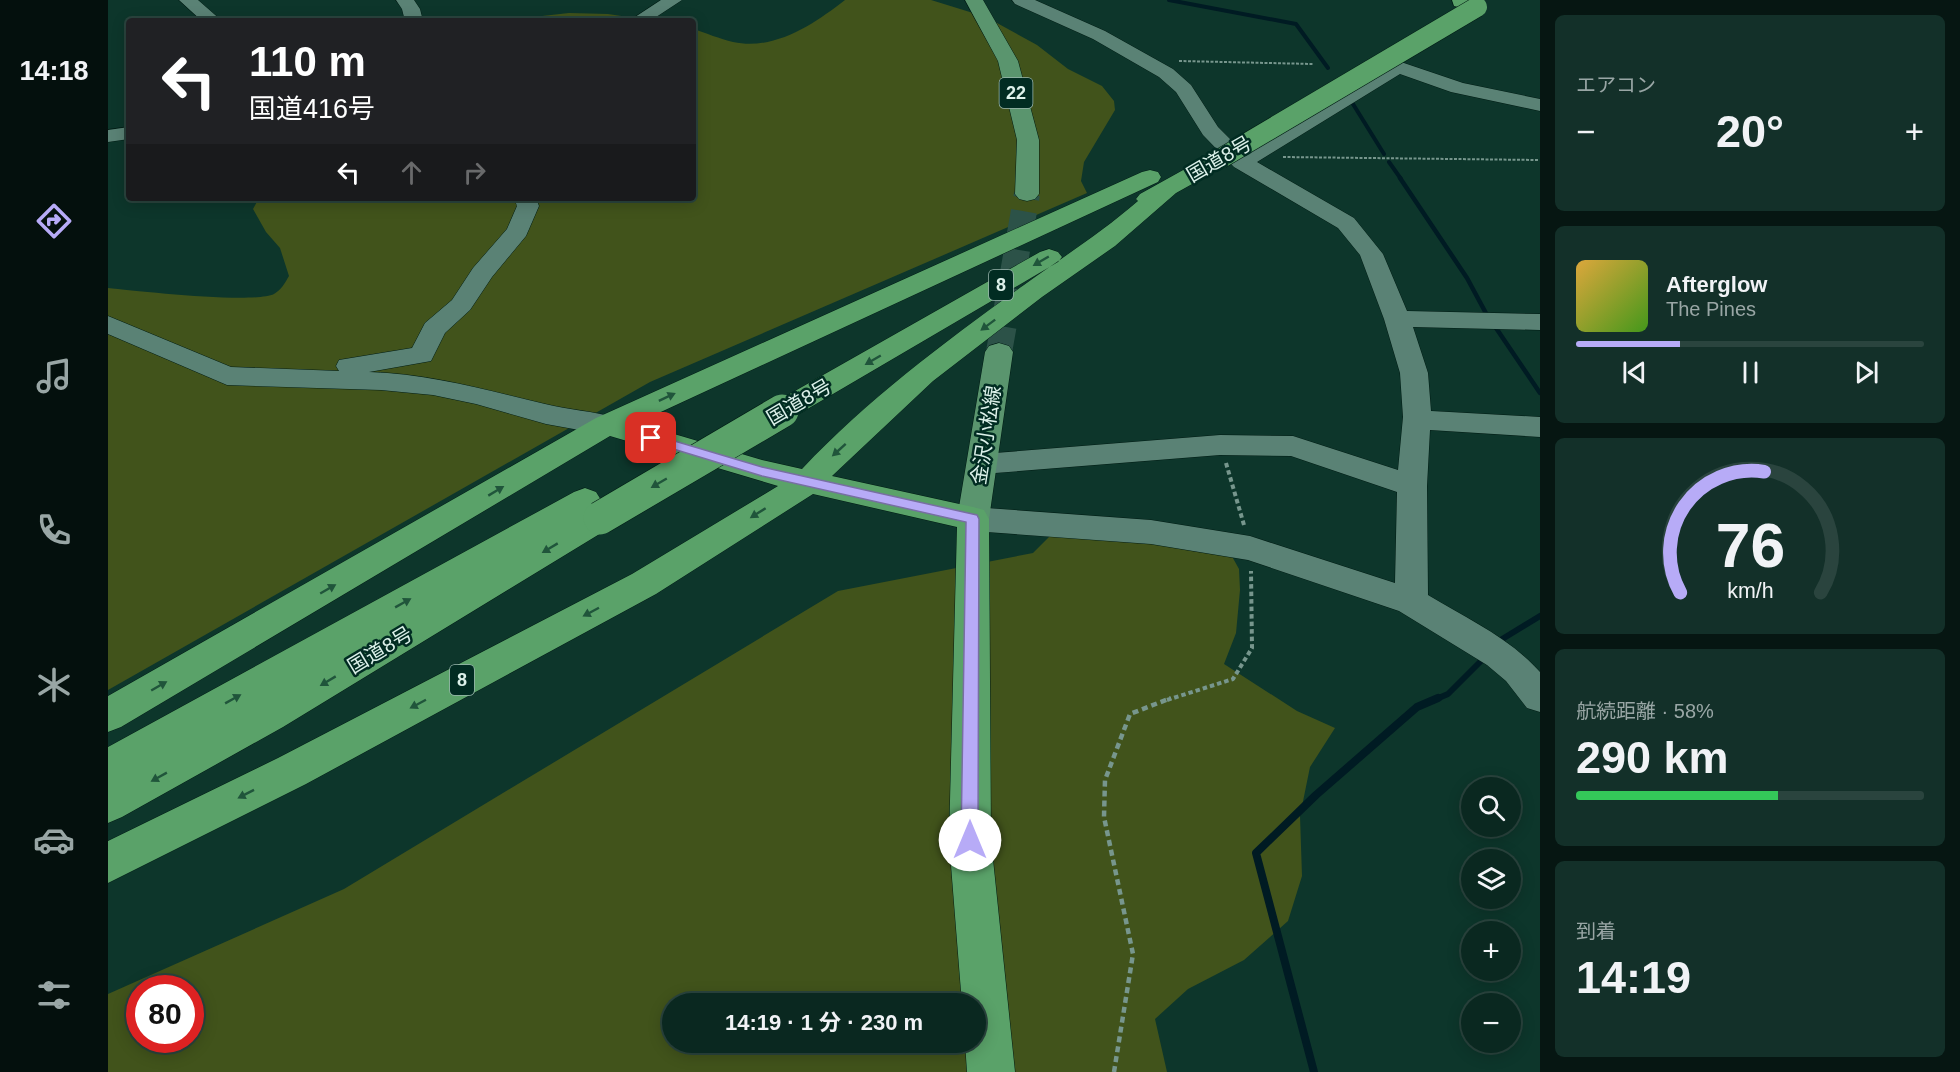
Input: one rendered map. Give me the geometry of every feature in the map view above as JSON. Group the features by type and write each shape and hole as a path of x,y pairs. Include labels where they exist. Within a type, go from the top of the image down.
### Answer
{"highway":[{"name":"国道8号","path":"108,767 593,509 1159,182 1228,157 1472,2"},
{"name":"8","path":"108,715 607,425 1159,182"},
{"name":"8","path":"108,863 292,771 644,584 808,482 832,456 923,374 1033,291 1106,241 1159,182"},
{"path":"607,425 762,471 972,519 970,840 991,1072"},
{"name":"国道8号","path":"108,804 270,715 593,509"}],"main road":[{"name":"22","path":"974,0 1008,61 1028,140 1027,194"},
{"name":"金沢小松線","path":"972,519 999,352"}],"street":[{"path":"188,0 209,18"},
{"path":"405,0 413,18"},
{"path":"643,18 673,0"},
{"path":"1021,0 1099,35 1166,73 1184,89 1228,157 1346,224 1371,254 1397,319 1414,373 1417,417 1412,486 1411,602"},
{"path":"1228,157 1398,67 1458,88 1540,105"},
{"path":"108,136 126,133"},
{"path":"327,379 350,365 422,356 434,329 461,305 482,273 518,231 528,206 526,201"},
{"path":"1397,319 1540,322"},
{"path":"108,324 226,376 327,379 433,386 477,394 546,414 607,425"},
{"path":"1417,417 1432,421 1540,427"},
{"path":"982,464 1220,445 1293,446 1412,486"},
{"path":"972,519 1151,532 1250,548 1411,602 1499,655 1518,671 1540,697"}],"path":[{"path":"1146,60 1313,64"},
{"path":"1228,157 1538,160"},
{"path":"1114,1072 1133,954 1104,817 1106,780 1130,714 1192,690 1233,679 1252,648 1250,548 1220,445"}],"green space":[{"path":"845,0 931,0 986,17 1037,45 1068,69 1102,86 1114,101 1115,110 1084,162 1081,181 1087,193 650,382 108,690 108,288 243,298 274,294 289,276 280,248 266,232 253,209 257,201 696,201 696,30 733,42 764,43 793,33 820,18"},
{"path":"569,13 608,14 635,18 536,18"},
{"path":"1058,528 1224,542 1239,569 1240,590 1236,633 1224,664 1297,711 1335,728 1310,767 1300,816 1302,876 1288,921 1244,960 1188,989 1155,1019 1167,1072 108,1072 108,994 126,986 126,1053 204,1053 204,975 151,975 344,889 838,591 1033,553"}],"waterway":[{"path":"1169,0 1296,24 1328,68"},
{"path":"1353,104 1384,154"},
{"path":"1389,162 1401,179"},
{"path":"1400,178 1467,278 1488,317"},
{"path":"1494,325 1540,393"},
{"path":"1499,641 1540,616"},
{"path":"1434,700 1448,694 1485,657"},
{"path":"1314,1072 1256,853 1316,795 1417,707 1438,698"}],"tunnel":[{"path":"999,352 1027,194"}],"route":[{"path":"651,438 762,471 972,519 970,840"}]}
